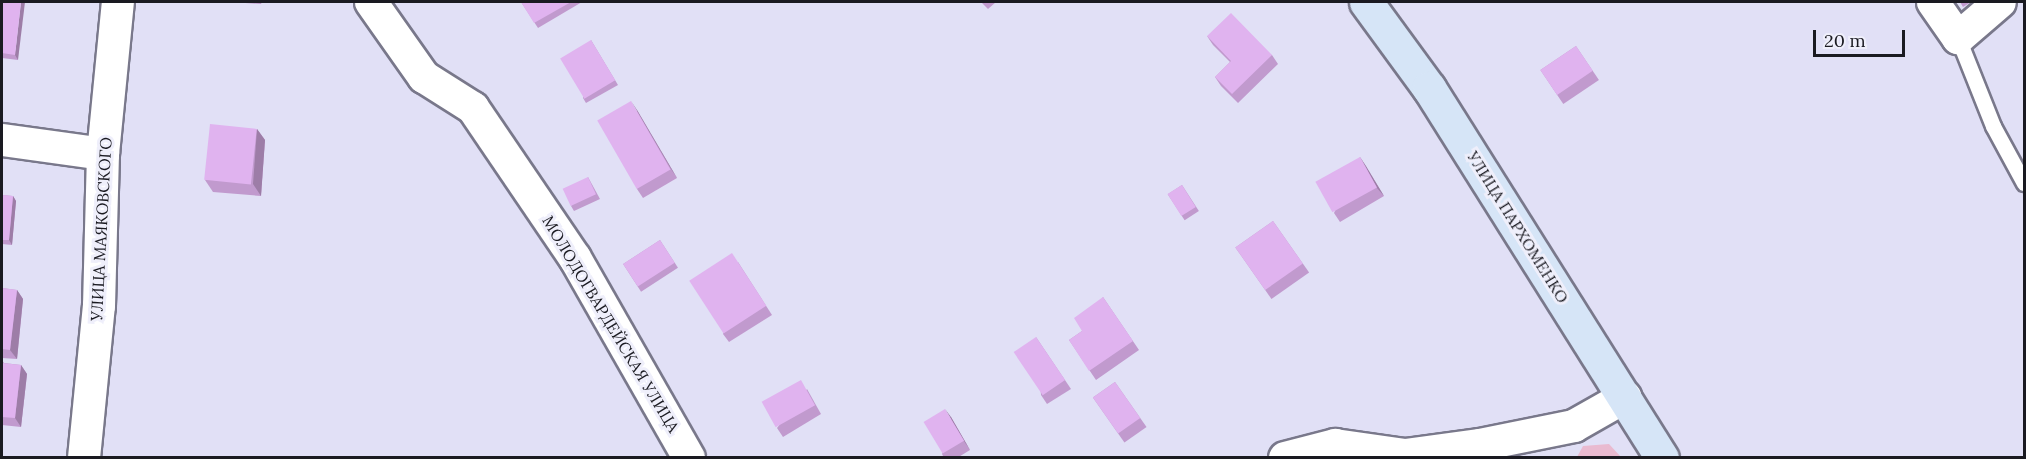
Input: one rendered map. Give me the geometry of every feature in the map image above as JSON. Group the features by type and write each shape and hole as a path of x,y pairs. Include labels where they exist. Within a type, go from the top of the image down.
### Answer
{"street":[{"name":"УЛИЦА МАЯКОВСКОГО","path":"84,458 99,306 103,154 118,2"},
{"name":"МОЛОДОГВАРДЕЙСКАЯ УЛИЦА","path":"371,2 424,77 473,108 575,258 689,458"},
{"name":"УЛИЦА ПАРХОМЕНКО","path":"1366,2 1435,98 1662,458"},
{"path":"1933,2 1958,38 2000,2"},
{"path":"2,140 103,154"},
{"path":"1285,458 1335,445 1405,455 1480,445 1574,426 1625,397"}],"lane":[{"path":"1958,38 1993,126 2025,183"}],"shaded area":[{"path":"1609,444 1621,457 1577,457 1583,446"}],"building":[{"path":"2,2 21,2 15,55 2,53"},
{"path":"521,2 571,2 534,23"},
{"path":"1231,13 1272,55 1232,94 1215,77 1231,61 1207,36"},
{"path":"591,40 615,80 584,99 560,59"},
{"path":"1576,46 1593,71 1557,95 1540,70"},
{"path":"631,101 670,169 637,189 597,120"},
{"path":"210,124 257,129 251,185 204,180"},
{"path":"1360,157 1377,188 1332,212 1315,182"},
{"path":"588,177 596,194 571,206 563,189"},
{"path":"1182,185 1196,207 1181,216 1168,194"},
{"path":"2,195 13,196 9,240 2,240"},
{"path":"1273,221 1303,264 1265,290 1235,247"},
{"path":"660,240 675,263 638,287 623,264"},
{"path":"732,253 766,306 724,334 689,281"},
{"path":"2,288 17,290 10,350 2,349"},
{"path":"1103,297 1133,341 1089,371 1069,340 1082,331 1074,318"},
{"path":"1036,337 1065,380 1043,395 1014,352"},
{"path":"2,363 21,365 15,418 2,417"},
{"path":"801,380 815,405 776,427 762,402"},
{"path":"1115,382 1140,418 1118,434 1093,397"},
{"path":"945,409 964,441 943,454 924,422"}]}
